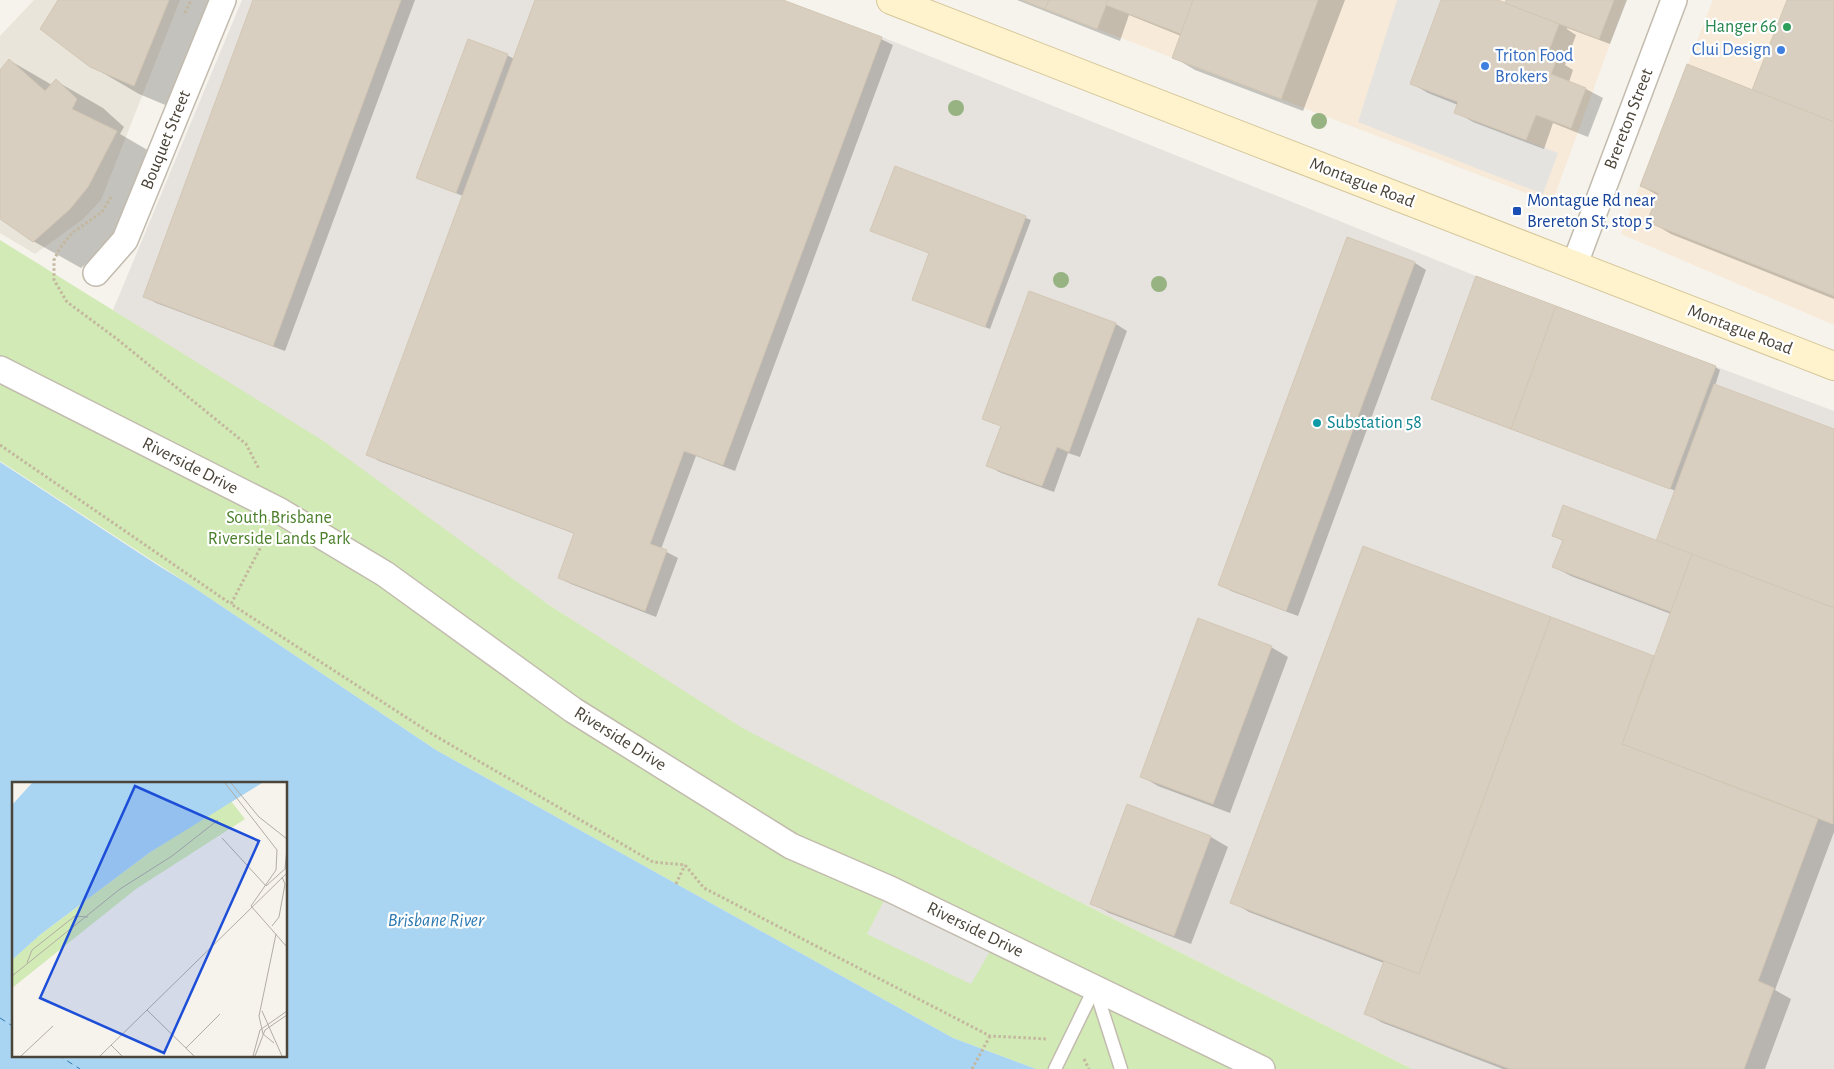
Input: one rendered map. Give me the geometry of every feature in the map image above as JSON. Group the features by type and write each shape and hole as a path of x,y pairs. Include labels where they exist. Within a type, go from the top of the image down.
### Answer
{"street":[{"name":"Bouquet Street","path":"96,272 125,240 223,0"},
{"name":"Montague Road","path":"891,0 1834,366"},
{"name":"Brereton Street","path":"1574,266 1674,0"},
{"name":"Riverside Drive","path":"0,369 280,511 385,574 574,710 791,846 890,889 1262,1069"}],"lane":[{"path":"1055,1069 1095,987"},
{"path":"1095,987 1121,1069"}],"path":[{"path":"183,18 191,0"},
{"path":"115,192 102,212 72,233 60,248 54,260 54,280 67,302 117,339 246,444 280,511 231,604"},
{"path":"0,444 231,604 432,734 653,862 685,865 704,888 990,1036 1052,1039"},
{"path":"676,884 685,865"},
{"path":"972,1069 990,1036"},
{"path":"1084,1059 1089,1069"}],"shaded area":[{"path":"34,0 180,0 101,200 83,219 35,254 0,233 0,36"},
{"path":"242,0 783,0 882,37 1476,276 1834,411 1834,1069 1412,1069 744,730 549,605 113,310"},
{"path":"1022,0 1626,0 1552,203"},
{"path":"1397,0 1441,0 1410,84 1458,102 1454,113 1558,153 1543,194 1358,122"},
{"path":"1713,0 1834,0 1834,325 1621,234"},
{"path":"890,889 996,941 971,984 867,934"}],"green space":[{"name":"South Brisbane Riverside Lands Park","path":"0,240 325,442 549,605 744,729 1054,889 1412,1069 1036,1069 953,1038 436,750 190,585 0,461"}],"water":[{"name":"Brisbane River","path":"0,462 190,585 436,750 953,1038 1036,1069 0,1069"}],"building":[{"path":"58,0 169,0 134,86 90,67 40,29"},
{"path":"253,0 401,0 273,346 143,297"},
{"path":"535,0 783,0 882,37 723,465 684,451 650,544 667,550 645,611 558,578 574,533 366,455"},
{"path":"1022,0 1049,0 1045,9"},
{"path":"1049,0 1108,0 1097,29 1045,9"},
{"path":"1108,0 1193,0 1181,34 1106,5"},
{"path":"1193,0 1318,0 1281,99 1172,58"},
{"name":"Triton Food Brokers","path":"1441,0 1498,0 1559,24 1547,56 1557,59 1551,74 1586,88 1571,128 1536,115 1526,140 1454,113 1458,102 1410,84"},
{"path":"1506,0 1614,0 1599,39 1505,3"},
{"path":"1787,0 1834,0 1834,122 1752,90"},
{"path":"468,39 508,54 456,193 416,178"},
{"path":"9,59 45,91 56,79 77,99 72,109 117,131 88,187 70,209 33,242 0,219 0,70"},
{"path":"1687,64 1834,122 1834,296 1647,222 1658,193 1640,186"},
{"path":"895,166 1026,216 985,327 912,300 929,253 870,231"},
{"name":"Substation 58","path":"1347,237 1415,262 1286,611 1218,585"},
{"path":"1476,276 1556,306 1511,429 1431,399"},
{"path":"1029,291 1116,323 1069,452 1057,447 1042,486 986,466 1001,426 982,419"},
{"path":"1556,306 1716,366 1670,489 1511,429"},
{"path":"1714,384 1834,429 1834,608 1656,541"},
{"path":"1563,505 1692,554 1671,612 1552,567 1563,540 1552,536"},
{"path":"1363,546 1551,617 1419,974 1230,903"},
{"path":"1692,554 1834,608 1833,824 1622,744"},
{"path":"1551,617 1654,656 1622,744 1818,819 1758,981 1774,988 1744,1069 1510,1069 1364,1014 1384,961 1419,974"},
{"path":"1198,618 1272,646 1213,804 1140,777"},
{"path":"1127,804 1211,836 1174,936 1090,904"}],"ferry route":[{"path":"0,1018 12,1026"},
{"path":"60,1056 80,1069"}],"place":[{"name":"Hanger 66","path":"1787,27"},
{"name":"Clui Design","path":"1781,50"},
{"name":"Triton Food Brokers","path":"1485,66"},
{"name":"Montague Rd near Brereton St, stop 5","path":"1517,211"},
{"name":"Substation 58","path":"1317,423"}]}
